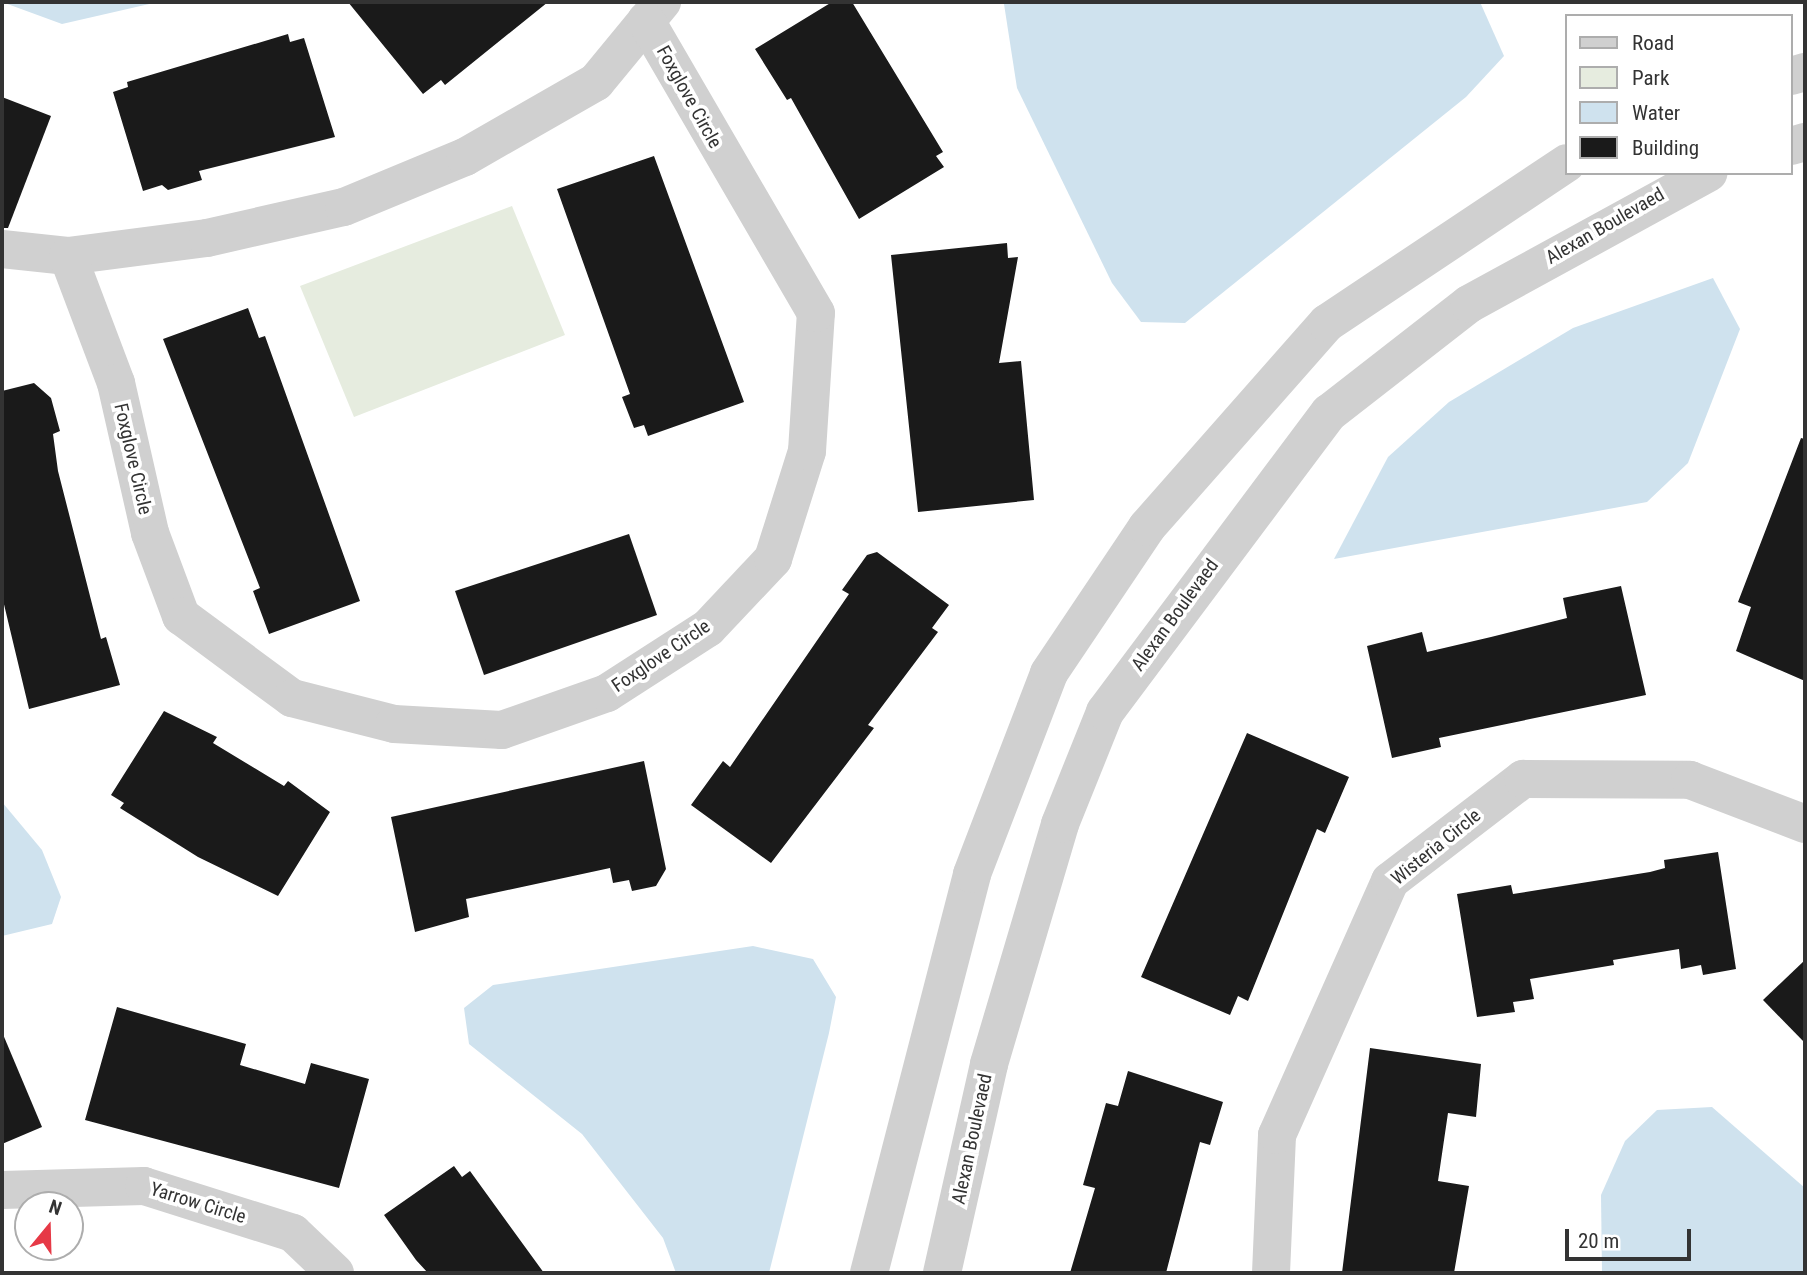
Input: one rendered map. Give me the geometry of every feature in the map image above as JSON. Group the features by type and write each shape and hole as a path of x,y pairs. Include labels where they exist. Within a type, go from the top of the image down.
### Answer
{"street":[{"name":"Foxglove Circle","path":"2,249 68,256 207,238 344,207 466,157 596,82 654,11 816,313 807,451 773,559 708,628 607,693 502,730 394,724 292,698 181,616 150,533 116,383 68,256"},
{"path":"869,1273 923,1044 972,874 1049,673 1147,527 1328,323 1566,164"},
{"name":"Alexan Boulevaed","path":"942,1273 989,1064 1060,824 1105,712 1329,413 1469,303 1704,175"},
{"name":"Wisteria Circle","path":"1271,1273 1277,1135 1390,881 1523,779 1690,780 1802,816"},
{"name":"Yarrow Circle","path":"2,1190 144,1186 293,1233 335,1273"}],"green space":[{"path":"512,206 565,335 354,417 300,286"}],"water":[{"path":"2,2 158,2 62,24"},
{"path":"1480,2 1504,56 1466,97 1185,323 1141,322 1112,283 1017,88 1004,4"},
{"path":"1713,278 1740,329 1688,463 1647,502 1334,559 1388,457 1449,402 1573,328"},
{"path":"2,802 42,850 61,897 52,924 2,936"},
{"path":"753,946 813,959 836,997 829,1033 769,1273 676,1273 663,1238 582,1134 469,1044 464,1008 493,985"},
{"path":"1712,1107 1805,1188 1805,1273 1602,1273 1601,1195 1625,1141 1657,1110"}],"building":[{"path":"348,2 548,2 445,85 441,80 423,94"},
{"path":"832,2 852,2 943,152 936,156 944,167 859,219 791,98 787,100 755,49"},
{"path":"288,34 290,42 304,38 335,137 199,171 202,180 168,190 162,185 143,191 113,92 128,87 127,82"},
{"path":"2,97 51,116 8,228 2,228"},
{"path":"654,156 744,402 648,436 644,425 634,428 622,397 630,394 557,189"},
{"path":"1007,243 1008,258 1018,257 999,363 1021,361 1034,500 918,512 891,255"},
{"path":"248,308 259,338 265,336 360,601 269,634 253,591 260,588 163,339"},
{"path":"34,383 51,398 60,431 53,434 58,471 101,639 106,637 120,685 29,709 2,596 2,391"},
{"path":"1801,438 1805,439 1805,681 1736,651 1751,607 1738,602"},
{"path":"629,534 657,615 484,675 455,591"},
{"path":"877,552 949,605 932,628 938,632 868,725 874,728 771,863 691,805 723,761 730,767 849,594 842,590 867,555"},
{"path":"1621,586 1646,695 1439,738 1441,747 1392,758 1367,646 1422,632 1427,652 1491,637 1567,618 1563,598"},
{"path":"164,711 217,737 213,743 284,786 288,781 330,812 278,896 198,857 120,808 124,803 111,795"},
{"path":"1247,733 1349,777 1325,833 1317,829 1248,1001 1238,996 1230,1015 1141,977"},
{"path":"644,761 666,869 656,886 632,891 629,880 613,883 610,868 466,899 469,917 415,932 391,817"},
{"path":"1718,852 1736,969 1703,975 1701,965 1681,969 1679,949 1613,960 1614,965 1530,979 1534,999 1513,1002 1515,1012 1477,1017 1457,894 1511,885 1513,894 1650,872 1665,868 1664,860"},
{"path":"1805,960 1805,1043 1763,1000"},
{"path":"117,1007 246,1044 240,1065 305,1084 311,1063 369,1079 339,1188 85,1120"},
{"path":"2,1032 42,1127 2,1144"},
{"path":"1370,1048 1481,1064 1476,1117 1448,1113 1438,1181 1469,1186 1454,1273 1342,1273"},
{"path":"1128,1071 1223,1102 1210,1145 1200,1142 1166,1273 1070,1273 1095,1188 1083,1185 1106,1103 1118,1106"},
{"path":"454,1166 462,1177 470,1171 544,1273 428,1273 416,1260 384,1215"}]}
